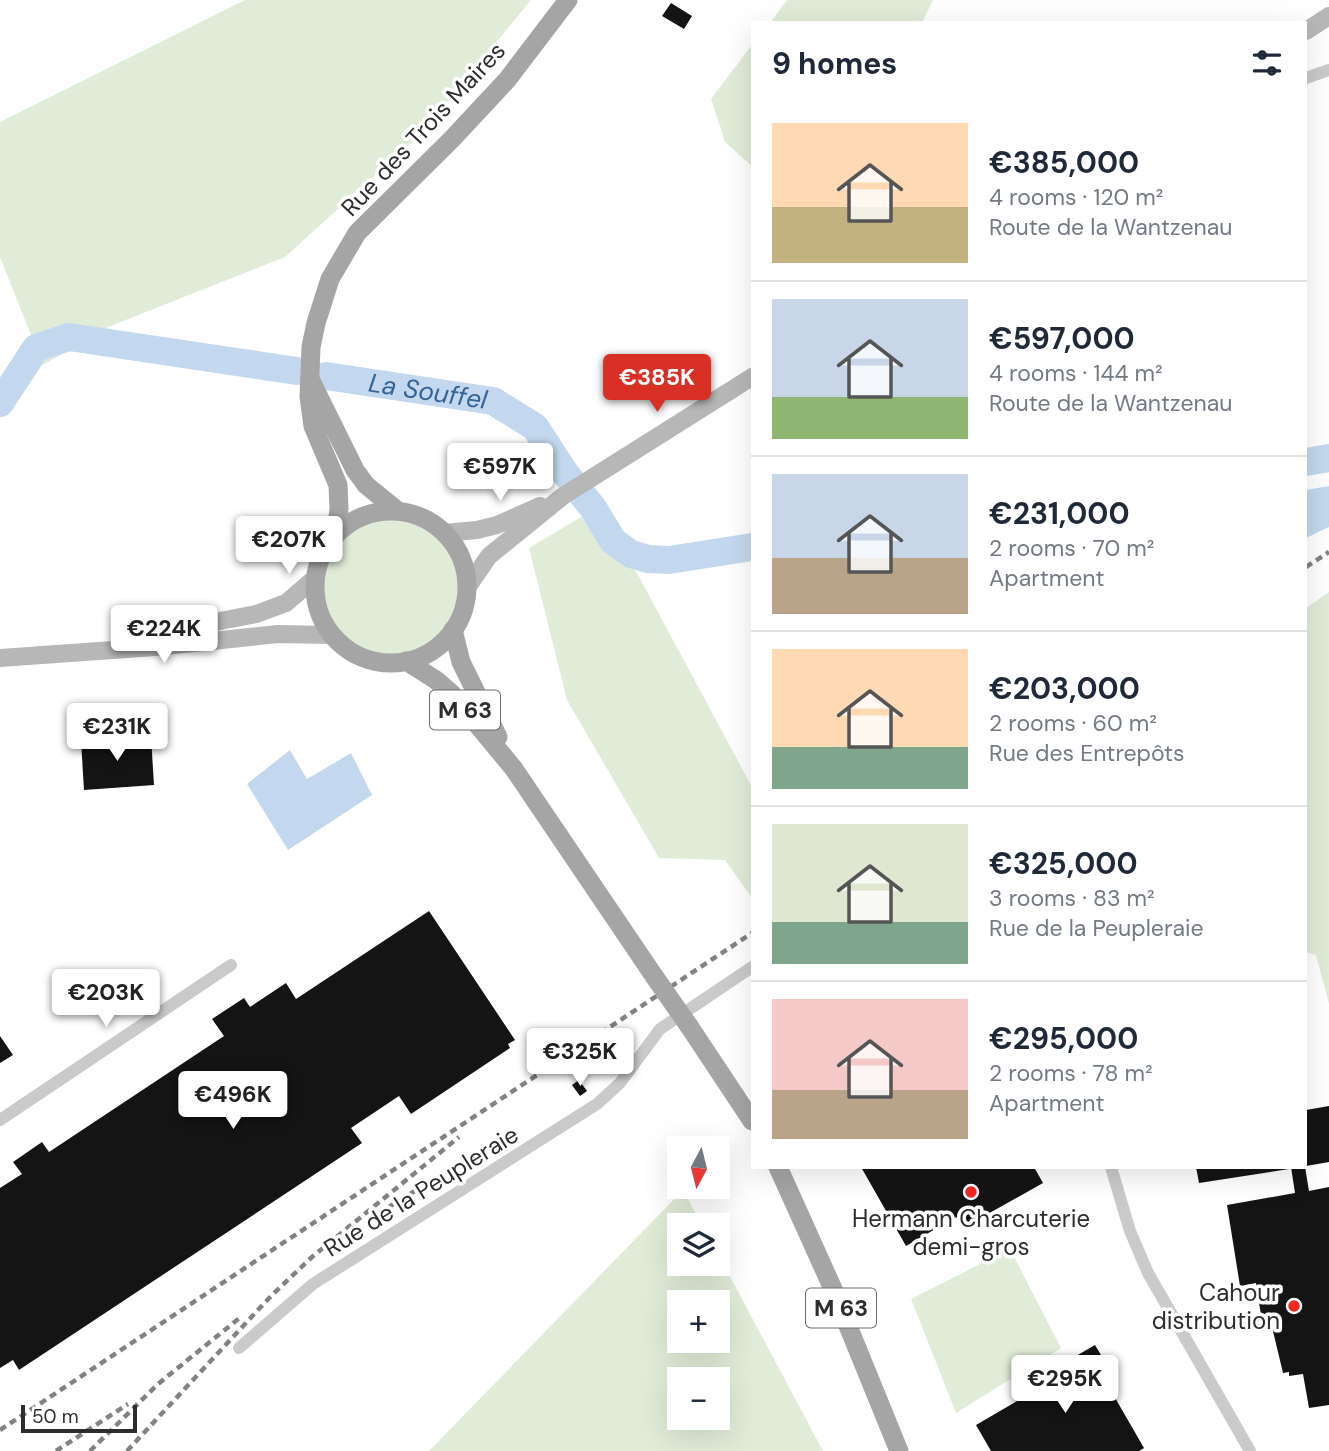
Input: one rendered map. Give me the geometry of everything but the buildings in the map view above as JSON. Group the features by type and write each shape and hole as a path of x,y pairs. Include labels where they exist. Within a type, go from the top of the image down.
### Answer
{"main road":[{"name":"Rue des Trois Maires","path":"336,534 338,485 310,413 311,347 330,279 357,233 507,80 568,0"},
{"path":"1307,30 1329,16"},
{"path":"467,588 489,556 563,496 751,378"},
{"name":"Rue des Trois Maires","path":"311,381 355,470 366,485 398,511"},
{"path":"444,533 497,525 563,496"},
{"path":"398,511 431,522 444,533 457,549 465,568 467,588 463,610 453,630 440,645 424,655 390,663 373,661 351,651 332,635 318,609 315,579 322,555 336,534 349,523 365,516 398,511"},
{"path":"30,656 256,614 286,603 315,579"},
{"name":"M 63","path":"453,630 461,662 514,769"},
{"path":"0,658 155,647 278,634 332,635"},
{"name":"M 63","path":"406,661 452,694 514,769 751,1119"},
{"name":"M 63","path":"779,1169 833,1289 899,1451"}],"street":[{"path":"1307,78 1329,70"},
{"path":"0,1120 231,965"},
{"name":"Rue de la Peupleraie","path":"239,1348 313,1284 597,1104 620,1083 660,1028 751,968"},
{"path":"1112,1169 1130,1231 1148,1273 1250,1451"}],"green space":[{"path":"245,0 531,0 421,134 285,257 108,327 43,365 0,257 0,122"},
{"path":"787,0 933,0 923,21 771,21"},
{"path":"751,46 751,165 725,142 711,99"},
{"path":"586,514 637,573 751,785 751,897 725,860 659,858 567,700 529,548"},
{"path":"391,519 417,525 439,539 453,561 459,587 453,613 439,635 417,649 391,655 365,649 343,635 329,613 323,587 329,561 343,539 365,525"},
{"path":"1329,592 1329,1004 1316,955 1307,952 1307,607"},
{"path":"674,1199 688,1199 695,1213 667,1213 667,1276 730,1276 823,1451 429,1451"},
{"path":"1010,1249 1061,1348 956,1413 911,1299"}],"water":[{"path":"1329,486 1329,527 1307,538 1307,490"},
{"path":"290,750 307,779 351,753 372,795 288,850 247,784"}],"waterway":[{"name":"La Souffel","path":"0,403 36,348 69,337 297,371"},
{"name":"La Souffel","path":"326,376 493,401 535,427 565,473 593,508 613,541 631,554 648,559 669,560 751,547"},
{"name":"La Souffel","path":"1307,462 1329,458"}],"railway":[{"path":"1307,566 1329,552"},
{"path":"0,1430 751,934"},
{"path":"127,1451 271,1296 312,1257 459,1137"},
{"path":"379,1213 496,1141"},
{"path":"90,1451 158,1384 242,1316"},
{"path":"56,1451 128,1404"}],"place":[{"name":"Hermann Charcuterie demi-gros","path":"971,1192"},
{"name":"Cahour distribution","path":"1294,1306"}]}
